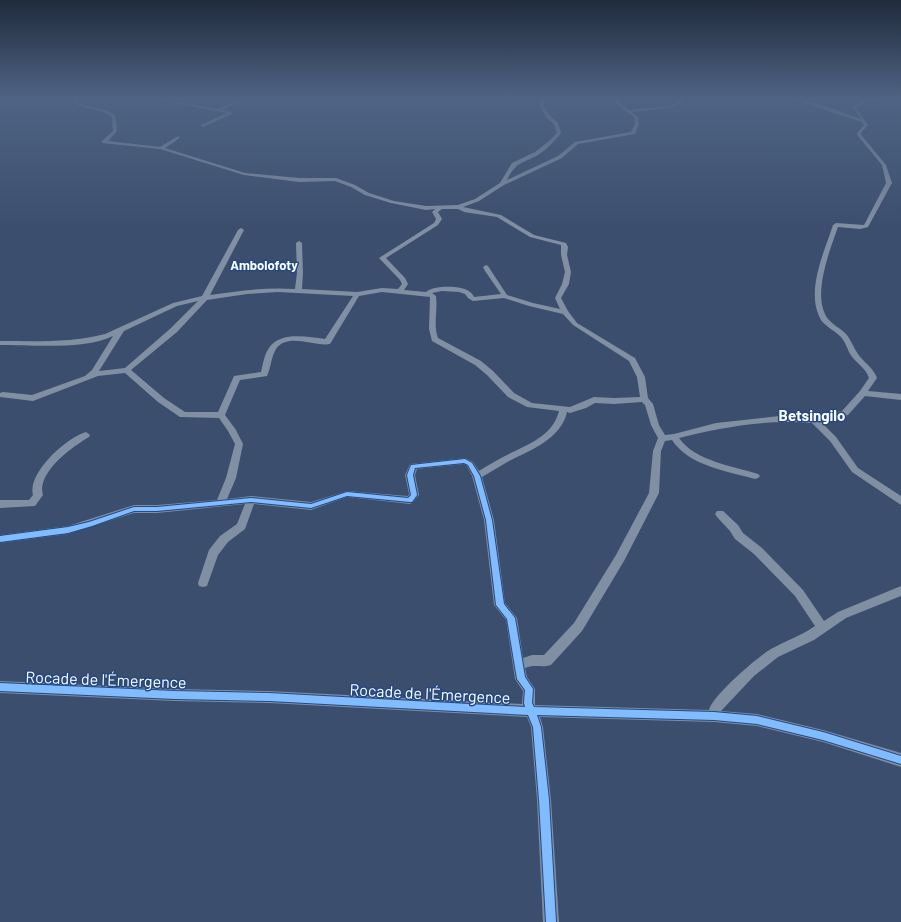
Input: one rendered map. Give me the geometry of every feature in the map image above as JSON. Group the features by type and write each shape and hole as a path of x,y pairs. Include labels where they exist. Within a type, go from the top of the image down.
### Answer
{"street":[{"path":"104,142 161,148 244,174 299,180 336,180 353,186 367,194 393,202 426,208 459,207 484,196 502,184 560,157 577,143 582,142"},
{"path":"161,148 170,142"},
{"path":"502,184 514,164 537,153 552,142"},
{"path":"662,438 674,437 716,426 788,418 814,420 845,412 863,394 873,378 872,374 856,357 843,334 826,321 819,308 821,271 836,225 866,226 889,183 884,165 865,142"},
{"path":"459,207 464,210 499,216 532,236 564,244 565,247 563,253 568,270 565,287 558,298 565,312 575,324 632,360 641,377 644,399 649,404 655,425 662,438 657,451 654,493 620,558 578,627 547,661 532,660 520,665"},
{"path":"401,290 405,284 403,279 382,258 436,224 439,219 436,212 440,208"},
{"path":"3,395 33,398 97,374 127,370 174,330 205,298 241,230"},
{"path":"298,292 300,273 299,243"},
{"path":"486,267 491,277 505,296"},
{"path":"428,294 431,291 442,289 465,291 473,299 505,296 531,305 565,312"},
{"path":"0,343 72,342 97,339 108,336 175,304 205,298 263,290 357,294 382,290 401,290 409,293 428,294 433,296 433,335 435,339 478,363 511,395 521,402 530,406 563,410 583,406 594,400 614,401 644,399"},
{"path":"221,415 237,378 264,374 273,347 286,340 304,339 327,342 357,294"},
{"path":"87,378 95,371 122,329"},
{"path":"127,370 161,400 183,415 221,415"},
{"path":"863,394 901,397"},
{"path":"477,476 546,437 559,423 563,410"},
{"path":"220,504 231,478 239,444 232,430 221,415"},
{"path":"814,420 833,439 855,470 901,501"},
{"path":"0,504 32,503 38,495 36,486 43,472 72,444 86,436"},
{"path":"674,437 680,446 698,459 755,476"},
{"path":"0,539 68,530 134,509 157,509 251,500 311,506 347,494 410,500 414,495 410,475 414,466 465,461 470,464 477,476 489,520 500,604 511,618 520,665 521,679 530,689 528,703 537,727 544,800 551,922"},
{"path":"203,583 214,553 224,539 241,526 251,500"},
{"path":"720,514 734,528 739,536 758,551 799,593 822,627"},
{"path":"714,716 716,706 750,672 774,654 810,636 842,615 901,591"},
{"name":"Rocade de l'Émergence","path":"0,688 269,697 605,714 714,716 757,720 823,736 901,760"}],"cycle path":[{"path":"0,539 68,530 134,509 157,509 251,500 311,506 347,494 410,500 414,495 410,475 413,466 465,461 470,464 477,476 489,520 500,605 511,618 521,679 529,689 528,703 537,727 544,800 551,922"},
{"path":"0,687 175,695 269,697 552,712 714,716 757,720 823,736 901,760"}],"district":[{"name":"Ambolofoty","path":"264,265"},
{"name":"Betsingilo","path":"812,415"}]}
